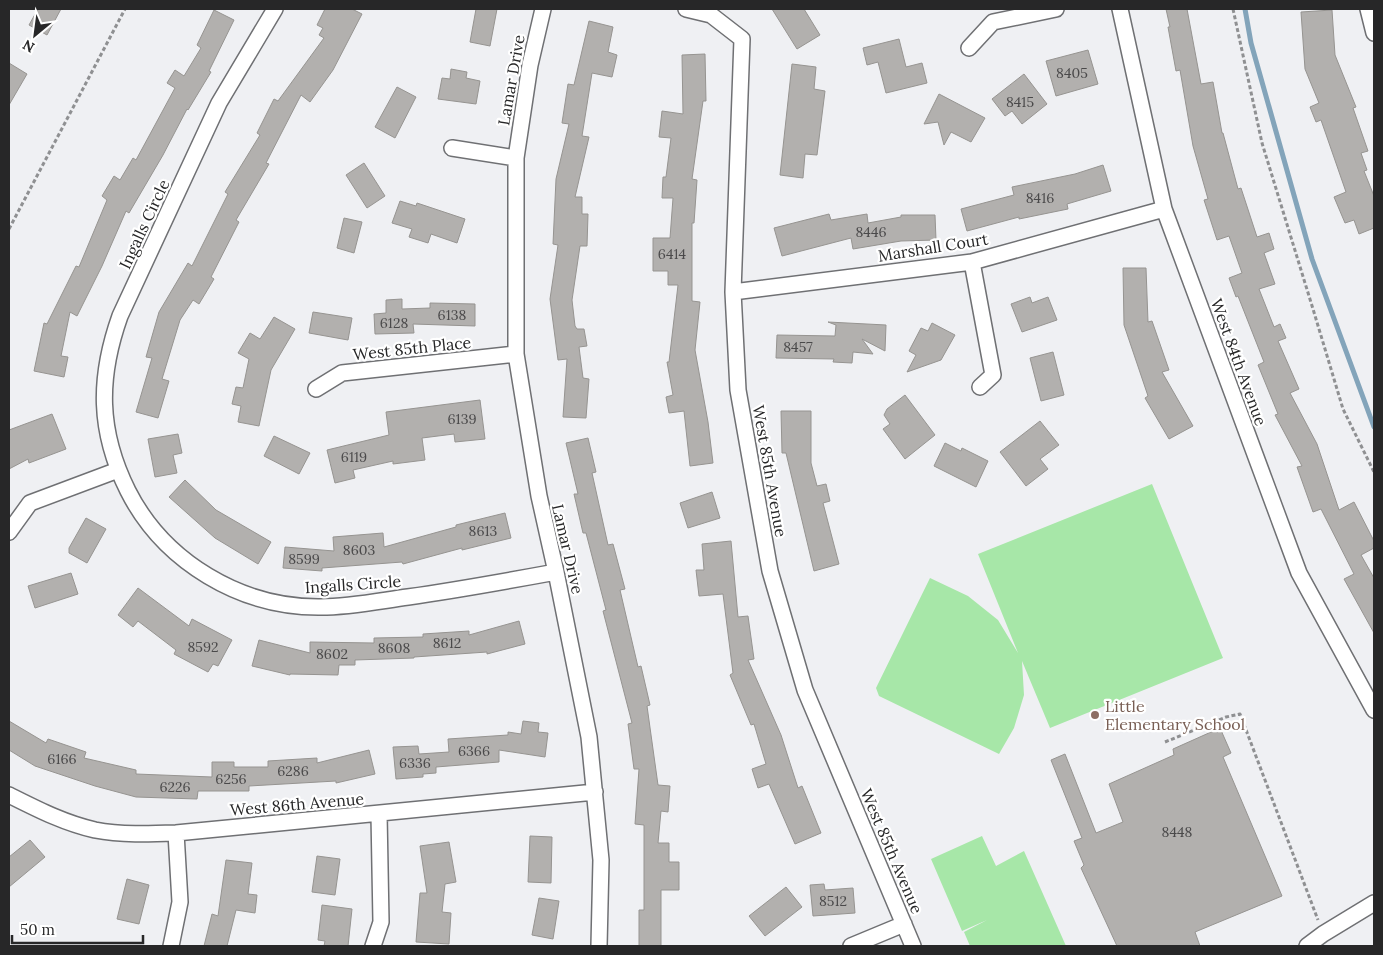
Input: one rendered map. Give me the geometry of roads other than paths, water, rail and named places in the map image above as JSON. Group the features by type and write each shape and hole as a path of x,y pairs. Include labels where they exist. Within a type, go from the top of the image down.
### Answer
{"street":[{"name":"Ingalls Circle","path":"275,9 219,103 120,316 113,335 104,382 104,408 108,437 118,470 136,506 165,544 178,556 215,581 271,602 322,607 457,590 556,572"},
{"name":"Lamar Drive","path":"543,9 530,65 516,158 516,354 539,496 589,737 601,860 599,946"},
{"name":"West 85th Avenue","path":"686,9 711,15 742,39 733,292 738,390 770,571 805,690 913,946"},
{"path":"969,48 993,22 1056,9"},
{"name":"West 84th Avenue","path":"1120,9 1164,209 1299,573 1374,710"},
{"path":"1368,9 1374,33"},
{"path":"452,148 516,158"},
{"name":"Marshall Court","path":"733,292 972,262 1164,209"},
{"path":"972,262 993,375 980,387"},
{"name":"West 85th Place","path":"316,390 342,373 516,354"},
{"path":"9,532 30,503 118,470"},
{"name":"West 86th Avenue","path":"9,795 70,823 96,830 143,834 176,833 595,792"},
{"path":"373,946 381,922 379,814"},
{"path":"171,946 180,902 176,833"},
{"path":"1307,946 1323,934 1374,904"},
{"path":"851,946 904,924"}],"waterway":[{"path":"1245,9 1251,43 1312,259 1374,427"}],"place":[{"name":"Little Elementary School","path":"1095,715"}]}
